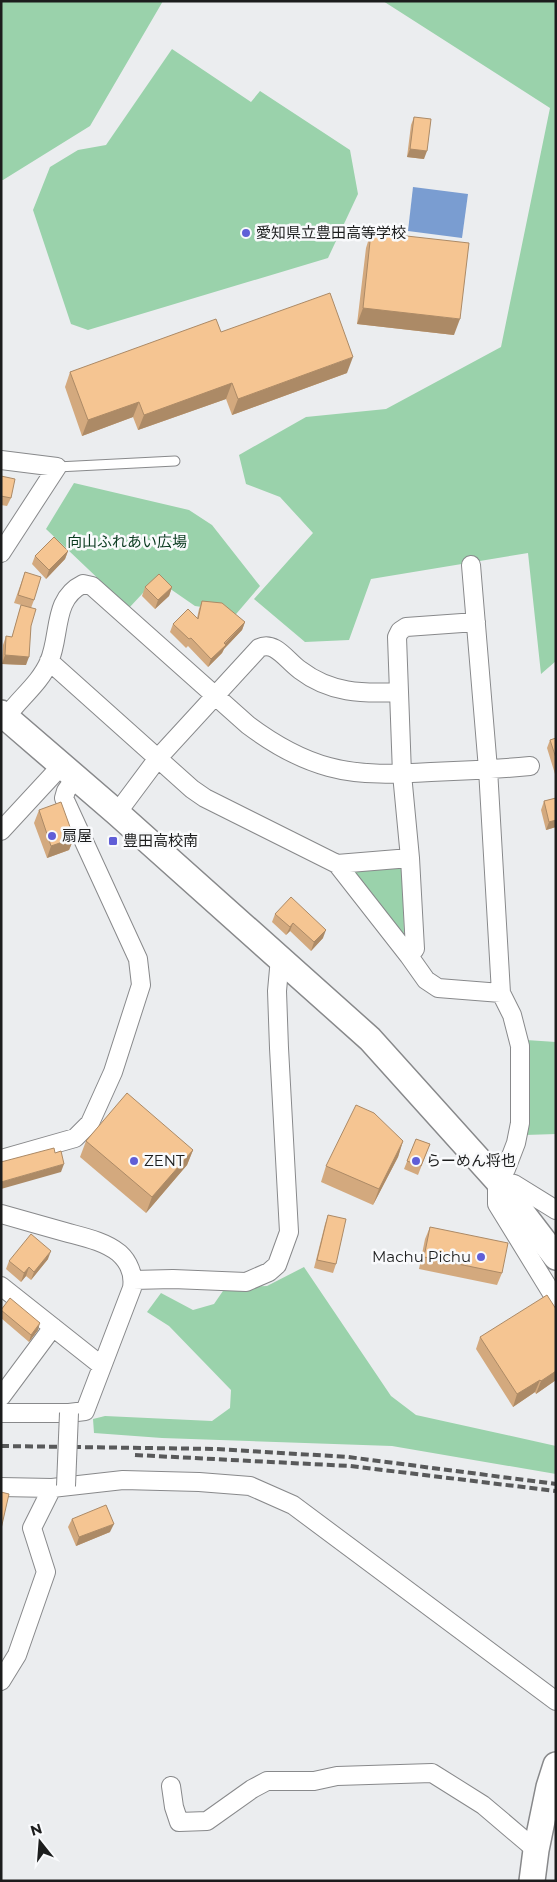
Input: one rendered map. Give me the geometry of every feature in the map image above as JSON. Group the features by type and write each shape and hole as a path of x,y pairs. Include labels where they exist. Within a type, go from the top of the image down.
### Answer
{"street":[{"path":"1,460 57,467 1,553"},
{"path":"471,565 488,770 501,993 512,1015 520,1046 520,1123 516,1143 506,1170 497,1180 498,1204 556,1300"},
{"path":"530,766 402,774 351,771 328,767 294,754 263,736 214,696 92,586 83,584 75,588 63,603 50,661 33,686 3,716 117,813 370,1039 497,1180 556,1257"},
{"path":"409,956 415,949 410,858 402,774 396,640 402,628 476,622"},
{"path":"117,813 158,758 259,648 266,646 274,647 300,670 334,688 361,694 398,692"},
{"path":"50,661 192,789 206,798 336,864 426,980 438,988 501,993"},
{"path":"1,831 69,772"},
{"path":"1,1158 75,1138 90,1123 113,1072 141,985 138,959 64,798 69,772"},
{"path":"336,864 410,858"},
{"path":"133,1280 173,1279 246,1282 269,1272 277,1265 289,1232 277,991 280,958"},
{"path":"497,1180 514,1184 556,1210"},
{"path":"1,1214 97,1242 118,1252 129,1266 133,1280 132,1288 84,1410 69,1413 1,1413"},
{"path":"1,1286 102,1366"},
{"path":"1,1398 53,1327"},
{"path":"1,1681 17,1655 46,1572 32,1528 59,1487 69,1413"},
{"path":"1,1487 59,1487 123,1480 199,1482 250,1486 293,1504 556,1701"},
{"path":"532,1881 536,1850 549,1787 556,1764"},
{"path":"171,1786 179,1822 207,1821 252,1789 267,1781 314,1781 336,1776 432,1773 483,1805 536,1850"}],"lane":[{"path":"57,467 175,461"}],"green space":[{"path":"1,1 163,1 90,126 3,180 1,180"},
{"path":"383,1 556,1 556,661 541,674 528,553 371,579 349,640 305,642 254,599 313,533 280,497 246,484 239,455 306,417 386,409 501,347 550,108"},
{"path":"172,49 251,102 260,91 350,150 358,194 328,258 88,330 71,324 33,210 50,167 78,150 106,145"},
{"name":"向山ふれあい広場","path":"74,483 189,510 212,525 260,586 231,620 222,610 195,606 156,579 129,608 46,529"},
{"path":"403,866 404,935 349,871"},
{"path":"526,1040 556,1042 556,1134 525,1135"},
{"path":"304,1267 391,1396 416,1415 556,1446 556,1474 392,1446 162,1438 94,1433 93,1419 105,1416 212,1421 230,1408 231,1390 169,1326 147,1312 161,1293 193,1310 214,1304 225,1288 267,1286"}],"water":[{"path":"413,187 468,194 462,238 408,231"}],"building":[{"path":"414,117 431,119 427,151 410,149"},
{"path":"371,232 469,243 460,319 363,308"},
{"path":"330,293 353,357 238,399 232,383 144,415 139,402 88,420 70,372 216,319 221,332"},
{"path":"1,476 15,479 11,498 1,496"},
{"path":"54,537 68,551 49,570 35,556"},
{"path":"25,572 41,577 34,600 18,595"},
{"path":"159,574 172,587 158,600 145,587"},
{"path":"202,601 222,603 245,622 224,643 226,645 211,659 191,638 189,639 173,624 188,609 198,619"},
{"path":"21,605 36,609 31,626 29,657 5,655 6,636 12,637"},
{"path":"556,738 556,758 550,740"},
{"path":"556,798 556,820 549,822 544,801"},
{"path":"61,802 74,838 51,846 39,810"},
{"path":"291,897 326,930 314,942 293,923 290,927 275,914"},
{"name":"ZENT","path":"127,1093 193,1150 152,1197 86,1141"},
{"path":"356,1105 374,1113 403,1141 379,1189 326,1166"},
{"path":"416,1139 430,1144 421,1166 407,1161"},
{"path":"54,1148 55,1153 61,1151 64,1164 1,1182 1,1162"},
{"path":"328,1215 346,1219 336,1264 317,1260"},
{"path":"430,1227 508,1243 502,1273 424,1257"},
{"path":"31,1234 51,1251 34,1272 29,1267 24,1273 9,1261"},
{"path":"547,1295 556,1309 556,1371 517,1394 480,1337"},
{"path":"10,1298 40,1323 31,1335 1,1310"},
{"path":"1,1492 9,1494 1,1529"},
{"path":"106,1505 114,1524 79,1537 72,1519"}],"railway":[{"path":"1,1446 216,1449 348,1457 556,1484"},
{"path":"135,1455 350,1466 556,1491"}],"place":[{"name":"愛知県立豊田高等学校","path":"246,233"},
{"name":"扇屋","path":"52,836"},
{"name":"豊田高校南","path":"113,841"},
{"name":"ZENT","path":"134,1161"},
{"name":"らーめん将也","path":"416,1161"},
{"name":"Machu Pichu","path":"481,1257"}]}
